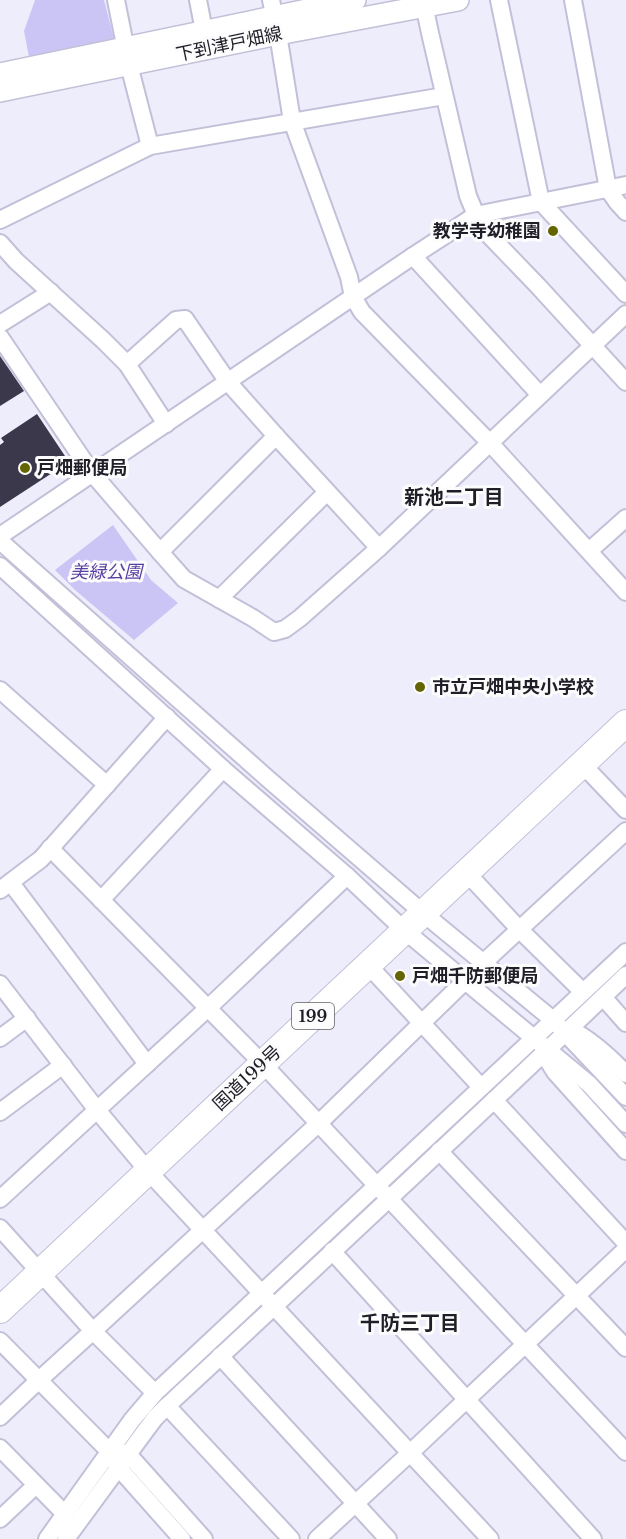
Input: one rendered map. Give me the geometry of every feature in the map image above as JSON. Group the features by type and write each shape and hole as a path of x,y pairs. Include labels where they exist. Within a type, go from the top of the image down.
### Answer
{"highway":[{"name":"国道199号","path":"0,1310 626,723"}],"main road":[{"name":"下到津戸畑線","path":"0,92 275,17 458,0"},
{"name":"下到津戸畑線","path":"0,74 127,56 204,31 349,1"}],"street":[{"path":"116,0 127,56 150,146"},
{"path":"198,0 204,31"},
{"path":"499,0 541,202 626,294"},
{"path":"573,0 608,189 626,212"},
{"path":"424,3 468,196 476,215 486,233 626,382"},
{"path":"275,17 292,121 349,278 353,297 362,312 490,443 626,592"},
{"path":"0,220 150,146 444,96"},
{"path":"0,536 476,215 626,185"},
{"path":"0,243 16,261 127,364 166,423"},
{"path":"413,256 540,395"},
{"path":"0,324 51,292"},
{"path":"0,337 92,473 184,579 273,632 285,629 300,618 380,548 626,314"},
{"path":"127,364 176,320 185,320 228,382 380,548"},
{"path":"160,552 276,436"},
{"path":"219,600 327,492"},
{"path":"589,551 626,518"},
{"path":"0,541 258,770 413,921 465,981 533,1037 546,1052 589,1084 626,1124"},
{"path":"0,566 223,769 347,876 413,921 483,963 552,1020 603,1052 626,1074"},
{"path":"0,690 107,785"},
{"path":"147,1064 6,887 41,859 167,717"},
{"path":"582,764 626,810"},
{"path":"101,900 223,769"},
{"path":"483,963 626,831"},
{"path":"50,848 263,1064 626,1452"},
{"path":"466,872 519,929 583,992"},
{"path":"0,1199 208,1008 347,876"},
{"path":"47,1539 132,1420 155,1393 626,952"},
{"path":"368,965 481,1087"},
{"path":"66,1539 155,1418 626,975"},
{"path":"0,1417 319,1123 465,981"},
{"path":"0,984 97,1110 148,1171 490,1539"},
{"path":"603,997 626,1023"},
{"path":"0,1038 27,1018"},
{"path":"568,1031 626,1097"},
{"path":"546,1052 555,1072 626,1151"},
{"path":"0,1112 63,1065"},
{"path":"494,1100 626,1243"},
{"path":"439,1151 626,1348"},
{"path":"0,1228 93,1331 155,1393"},
{"path":"317,1539 626,1249"},
{"path":"332,1251 593,1539"},
{"path":"0,1341 110,1451 123,1460 204,1539"},
{"path":"220,1356 388,1539"},
{"path":"167,1406 291,1539"},
{"path":"0,1448 64,1513"},
{"path":"123,1460 182,1539"},
{"path":"0,1520 36,1485"},
{"path":"80,1539 104,1503 100,1492"}],"green space":[{"path":"35,0 104,0 114,39 29,57 24,31"},
{"name":"美緑公園","path":"113,525 151,580 178,603 134,640 55,570"}],"building":[{"path":"0,356 24,391 0,406"},
{"path":"37,414 69,462 0,507 0,445 4,442 1,438"}],"place":[{"name":"教学寺幼稚園","path":"553,231"},
{"name":"戸畑郵便局","path":"25,468"},
{"name":"市立戸畑中央小学校","path":"420,687"},
{"name":"戸畑千防郵便局","path":"400,976"}],"district":[{"name":"新池二丁目","path":"454,497"},
{"name":"千防三丁目","path":"410,1323"}]}
